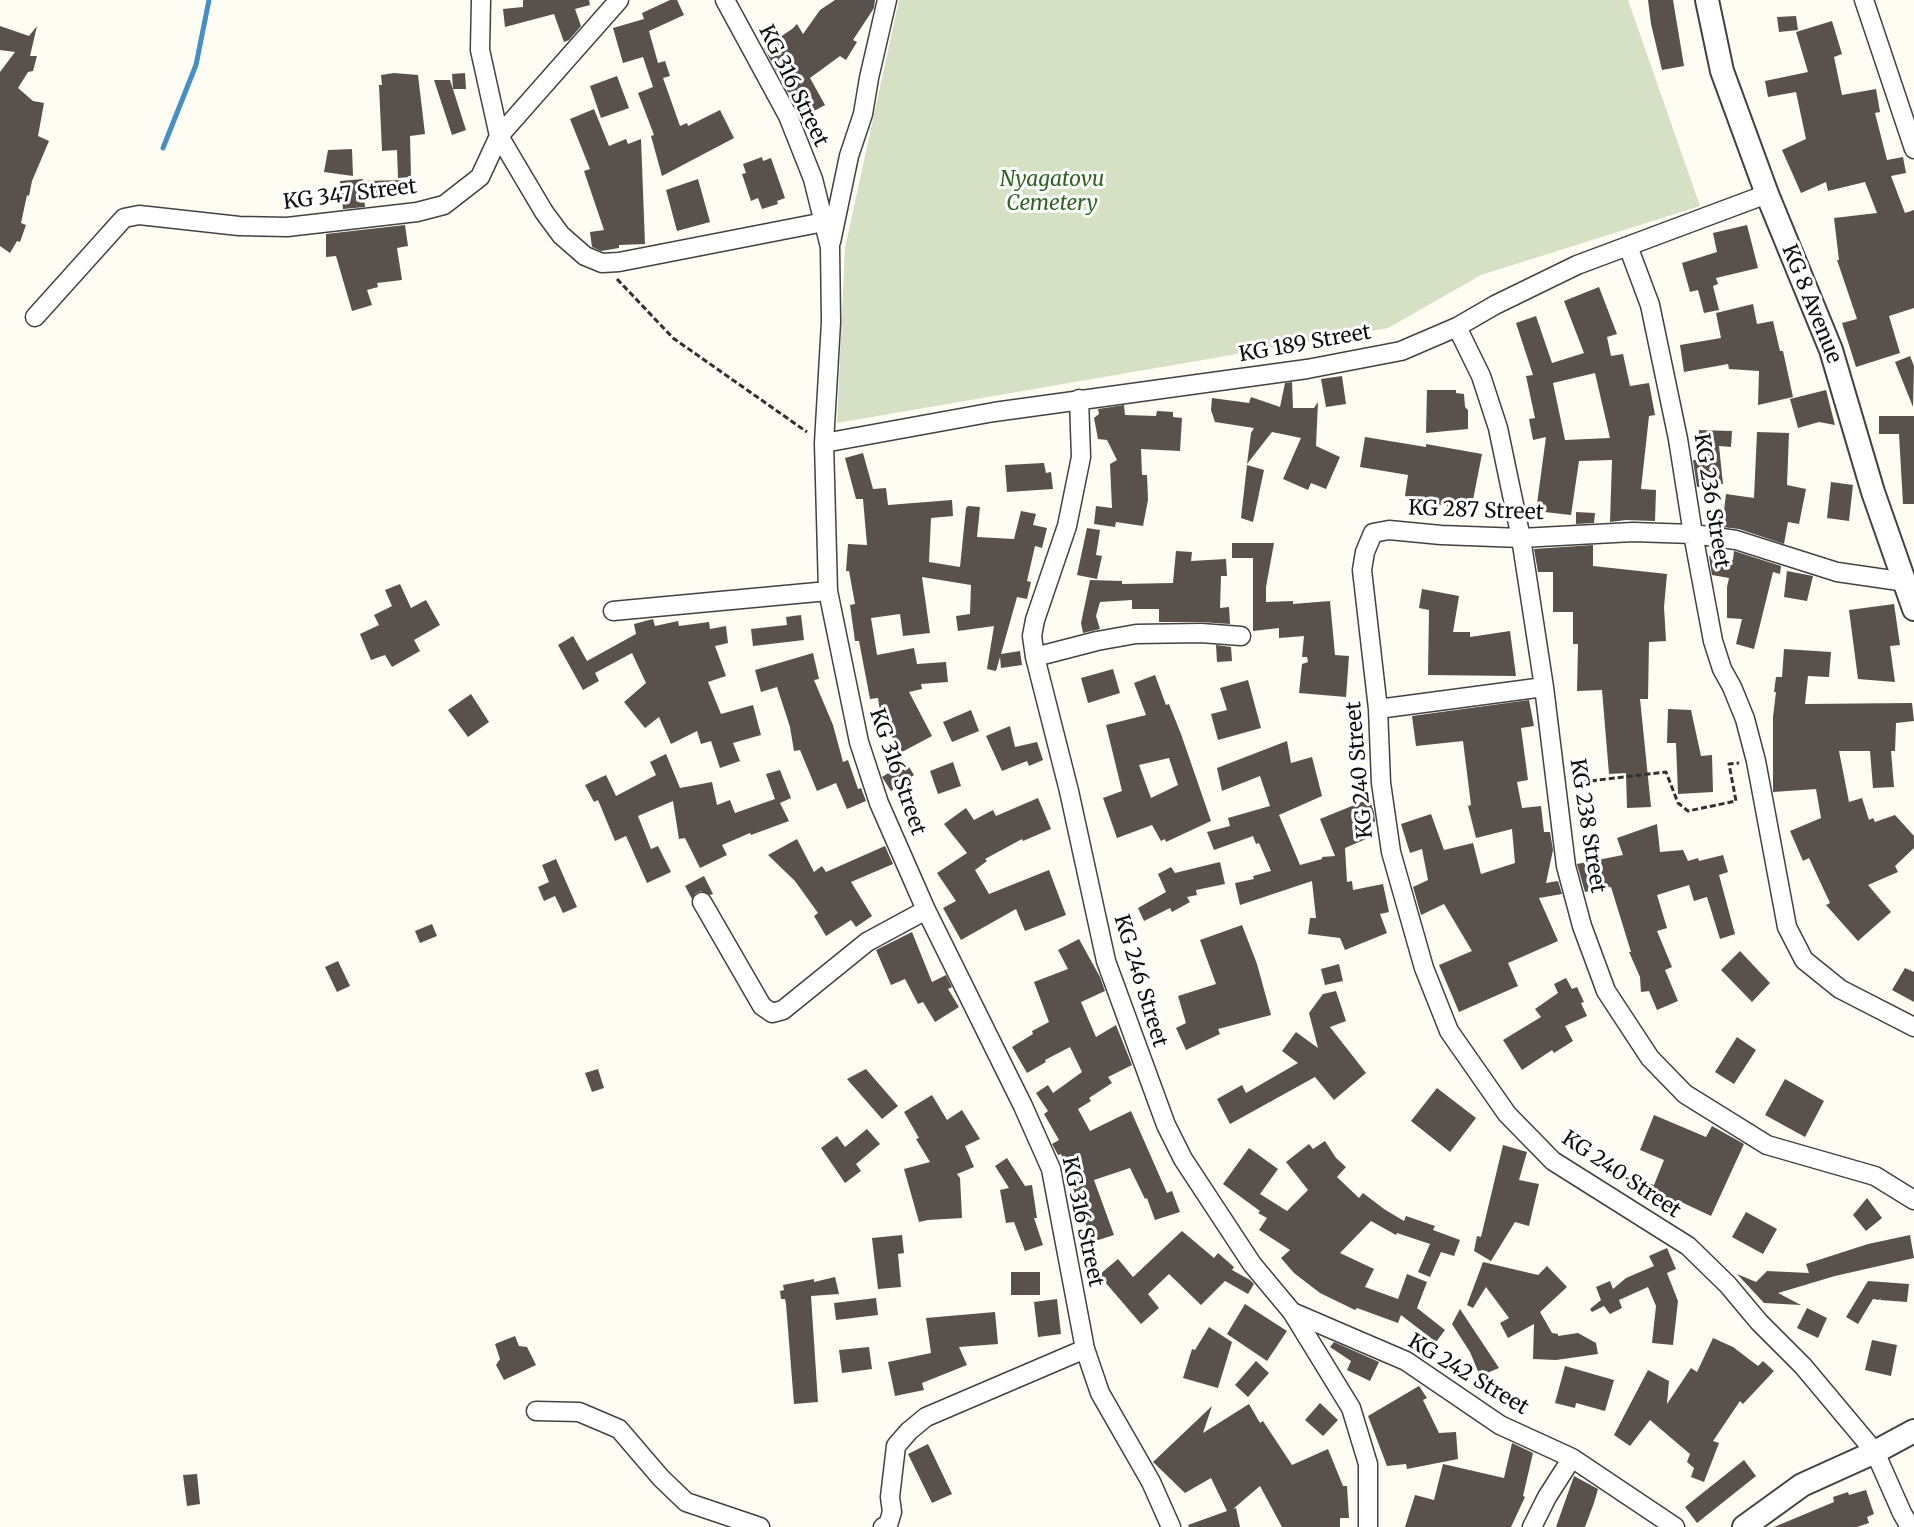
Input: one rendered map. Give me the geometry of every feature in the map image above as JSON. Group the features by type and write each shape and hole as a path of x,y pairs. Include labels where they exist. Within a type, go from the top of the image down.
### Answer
{"street":[{"path":"480,0 480,50 499,136 543,212 561,235 585,256 602,263 619,262 824,222"},
{"name":"KG 347 Street","path":"35,317 124,218 139,215 239,226 288,227 417,212 444,205 480,177 499,136 618,0"},
{"name":"KG 316 Street","path":"725,0 788,116 813,179 830,247 831,322 824,443 828,591 859,742 879,803 926,910 1023,1106 1051,1169 1085,1349 1100,1393 1151,1482 1171,1527"},
{"path":"830,247 849,156 863,114 887,0"},
{"name":"KG 8 Avenue","path":"1707,0 1722,71 1767,194 1832,350 1872,492 1914,609"},
{"path":"1864,0 1914,149"},
{"name":"KG 189 Street","path":"824,443 994,412 1307,369 1401,351 1457,327 1495,305 1577,265 1767,194"},
{"name":"KG 236 Street","path":"1628,246 1650,305 1678,439 1713,641 1722,669 1745,719 1756,761 1786,927 1804,960 1839,989 1914,1027"},
{"name":"KG 238 Street","path":"1457,327 1481,376 1498,428 1521,538 1544,687 1566,866 1582,926 1606,991 1650,1058 1685,1094 1767,1145 1875,1176 1914,1200"},
{"name":"KG 246 Street","path":"1079,399 1081,457 1068,526 1035,620 1032,636 1106,961 1166,1125 1183,1159 1252,1264 1292,1312 1351,1408 1368,1464 1368,1527"},
{"name":"KG 287 Street","path":"1370,646 1362,570 1365,552 1373,533 1389,530 1521,538 1633,532 1693,534 1736,540 1837,572 1906,582"},
{"path":"613,611 828,591"},
{"path":"1035,657 1097,641 1136,634 1201,633 1241,636"},
{"name":"KG 240 Street","path":"1370,646 1378,709 1381,783 1391,852 1424,968 1449,1031 1507,1114 1553,1161 1688,1246 1728,1285 1759,1322 1803,1366 1875,1452 1910,1527"},
{"path":"1378,709 1544,687"},
{"path":"702,902 762,1006 772,1012 783,1010 867,942 926,910"},
{"name":"KG 242 Street","path":"1292,1312 1406,1361 1500,1425 1572,1458 1675,1527"},
{"path":"883,1527 888,1525 892,1512 890,1497 896,1446 909,1431 926,1418 1085,1349"},
{"path":"536,1411 579,1412 620,1429 661,1478 686,1502 760,1527"},
{"path":"1744,1527 1802,1485 1875,1452 1914,1431"},
{"path":"1532,1527 1547,1497 1572,1458"}],"path":[{"path":"602,263 673,338 824,443"},
{"path":"1556,785 1666,772 1678,803 1688,811 1736,801 1729,764 1756,761"}],"green space":[{"name":"Nyagatovu Cemetery","path":"899,0 1628,0 1700,206 1481,275 1388,328 837,423 845,248"}],"building":[{"path":"523,0 589,0 590,5 575,9 581,26 569,40 564,42 554,14 505,27 503,9 523,7"},
{"path":"670,0 677,0 684,15 649,31 658,63 665,61 670,76 663,78 680,126 687,123 688,126 720,110 734,138 662,176 651,136 654,135 638,93 653,87 643,57 623,63 613,28 644,19 642,13"},
{"path":"835,0 875,0 874,8 853,40 857,42 846,60 840,56 810,78 825,105 805,116 792,91 789,93 787,91 764,48 797,24 803,34 820,10"},
{"path":"1648,0 1673,0 1684,66 1662,70"},
{"path":"1796,16 1798,30 1779,32 1777,17"},
{"path":"1832,21 1842,54 1834,57 1842,95 1876,89 1880,112 1875,113 1887,160 1903,157 1906,173 1891,176 1905,213 1914,210 1914,308 1889,316 1900,353 1856,367 1842,323 1857,319 1837,260 1839,260 1834,218 1877,213 1865,182 1828,191 1826,182 1801,193 1782,150 1806,139 1796,92 1768,97 1765,81 1808,72 1796,32"},
{"path":"0,26 29,36 37,26 30,56 37,56 33,71 28,72 18,88 33,101 44,103 38,136 49,141 32,181 29,196 27,195 21,223 26,225 20,242 17,241 10,253 0,246 0,72 15,52 0,50"},
{"path":"394,73 418,75 425,134 410,136 411,177 398,178 397,150 382,151 379,85 382,85 381,75"},
{"path":"465,73 466,89 453,89 452,74"},
{"path":"617,76 629,108 601,118 590,86"},
{"path":"434,80 450,80 466,130 452,135"},
{"path":"594,109 609,146 626,139 628,144 641,139 645,244 619,245 619,248 601,251 592,247 590,232 604,230 584,171 590,169 570,119"},
{"path":"352,149 353,176 324,172 328,150"},
{"path":"762,157 763,161 771,158 785,198 777,201 778,204 762,209 758,198 751,201 742,174 746,173 743,164"},
{"path":"363,179 363,181 407,180 408,195 364,196 365,207 343,209 340,181"},
{"path":"698,179 710,222 677,231 666,190"},
{"path":"405,225 408,246 397,248 402,280 377,283 378,287 367,290 372,305 352,311 336,256 326,257 326,234"},
{"path":"1747,225 1758,268 1716,278 1718,284 1713,286 1719,310 1704,313 1698,290 1690,292 1682,263 1717,252 1713,233"},
{"path":"1599,287 1617,334 1607,337 1611,356 1623,354 1630,386 1649,383 1655,415 1649,416 1641,489 1656,490 1655,521 1610,522 1612,460 1579,461 1571,515 1536,511 1546,437 1533,440 1529,419 1535,418 1526,376 1533,375 1516,323 1536,316 1552,363 1584,353 1564,301","holes":["1595,373 1610,438 1565,440 1553,383"]},
{"path":"1753,304 1757,324 1773,321 1780,351 1783,351 1793,397 1758,405 1759,371 1729,369 1728,364 1684,372 1680,345 1721,338 1716,313"},
{"path":"1910,356 1914,366 1913,407 1895,362"},
{"path":"1342,376 1346,404 1326,407 1321,379"},
{"path":"1292,382 1293,408 1314,408 1318,402 1316,446 1340,457 1326,489 1311,483 1308,490 1283,479 1301,438 1272,432 1247,464 1251,433 1254,428 1215,422 1211,410 1212,398 1249,403 1251,397 1280,407 1285,383"},
{"path":"1427,390 1456,390 1456,393 1464,394 1465,407 1468,410 1468,429 1426,433"},
{"path":"1826,390 1835,425 1819,422 1798,428 1790,399"},
{"path":"1124,405 1125,415 1156,416 1157,411 1173,412 1173,417 1182,418 1180,451 1141,449 1142,475 1147,475 1148,500 1143,526 1116,522 1115,527 1094,524 1096,506 1112,508 1110,464 1117,460 1107,440 1098,439 1094,418 1099,414 1098,409"},
{"path":"1879,416 1914,416 1914,504 1903,504 1899,434 1879,434"},
{"path":"1699,430 1732,431 1731,447 1719,446 1723,484 1697,487 1693,460 1698,460"},
{"path":"1757,432 1789,433 1787,485 1806,489 1799,524 1788,522 1784,544 1739,529 1722,527 1726,494 1754,498"},
{"path":"1365,437 1426,447 1426,444 1482,454 1472,505 1459,503 1458,508 1405,496 1408,475 1360,467"},
{"path":"863,453 873,489 886,488 888,505 952,500 953,516 931,518 929,562 960,567 968,506 980,507 977,537 1014,539 1021,511 1036,514 1033,525 1047,528 1042,548 1035,546 1027,581 1031,582 1027,599 1017,597 1001,654 1020,651 1022,665 1001,668 1000,657 996,671 987,669 994,626 958,631 956,616 970,614 971,585 922,577 930,633 903,636 900,614 871,618 877,655 914,648 917,664 946,662 948,682 921,684 922,689 909,692 932,736 900,753 881,718 878,698 870,699 859,641 855,641 850,605 855,604 849,571 846,571 848,544 867,545 863,499 856,499 845,458"},
{"path":"1044,463 1046,473 1051,472 1053,489 1007,492 1005,465"},
{"path":"1247,465 1264,470 1253,522 1241,518"},
{"path":"1831,482 1853,485 1849,521 1827,518"},
{"path":"1576,512 1595,513 1594,523 1576,524"},
{"path":"1087,528 1100,530 1096,555 1102,556 1097,579 1077,575"},
{"path":"1232,543 1274,543 1266,587 1266,602 1293,601 1293,604 1330,601 1335,655 1349,656 1346,697 1299,693 1302,664 1308,662 1307,657 1302,657 1304,636 1279,638 1279,628 1253,631 1253,558 1232,558"},
{"path":"1593,545 1593,566 1667,574 1664,607 1666,641 1649,642 1648,699 1640,699 1651,807 1627,808 1626,773 1609,774 1602,690 1577,691 1578,644 1573,644 1573,612 1553,612 1553,572 1538,572 1534,549"},
{"path":"1176,551 1192,552 1191,561 1226,559 1227,576 1221,576 1220,608 1229,607 1230,624 1159,622 1159,609 1132,609 1132,600 1100,602 1096,616 1100,629 1083,633 1081,623 1090,580 1122,581 1122,584 1173,583"},
{"path":"1734,551 1781,566 1780,574 1773,572 1754,649 1736,644 1742,619 1727,618 1729,578 1712,575 1709,556 1733,560"},
{"path":"1787,571 1813,576 1807,601 1784,597"},
{"path":"400,584 411,608 426,600 440,625 414,640 420,651 392,667 385,655 371,660 360,634 379,625 374,615 392,606 385,590"},
{"path":"1422,589 1459,596 1453,632 1470,632 1470,637 1510,631 1516,676 1428,675 1429,610 1419,608"},
{"path":"1894,604 1900,645 1890,646 1895,682 1858,679 1849,610"},
{"path":"801,615 804,640 753,646 751,629 787,625 786,617"},
{"path":"653,619 655,626 678,621 679,626 709,622 710,629 726,626 728,643 715,646 726,676 708,682 721,714 753,705 761,735 733,743 740,761 720,768 711,741 701,744 697,731 671,744 659,717 645,728 624,702 646,683 632,653 595,673 599,681 583,690 558,645 573,636 587,661 636,634 634,624"},
{"path":"1216,645 1231,647 1232,661 1217,662"},
{"path":"1784,649 1831,652 1829,677 1808,676 1805,704 1912,703 1914,721 1896,723 1895,751 1891,751 1894,787 1873,788 1870,751 1839,751 1849,802 1862,798 1869,820 1873,818 1875,822 1895,815 1914,836 1914,848 1895,866 1898,872 1868,885 1891,912 1858,941 1826,905 1830,903 1809,858 1803,861 1790,831 1821,818 1816,789 1773,792 1773,717 1776,692 1774,692 1776,677 1782,677"},
{"path":"813,653 819,679 814,680 833,725 843,762 848,760 858,789 861,788 866,801 847,809 836,783 817,791 800,750 794,751 790,727 777,687 761,692 755,670"},
{"path":"1113,669 1120,693 1088,703 1081,678"},
{"path":"1155,675 1166,705 1169,704 1181,734 1211,821 1166,842 1165,839 1161,841 1152,825 1117,838 1103,798 1122,791 1106,725 1146,715 1134,683","holes":["1169,758 1178,785 1151,798 1139,765"]},
{"path":"1248,680 1261,728 1218,740 1211,714 1227,710 1220,688"},
{"path":"471,694 489,722 468,737 448,710"},
{"path":"1529,700 1534,726 1521,728 1528,780 1517,782 1522,808 1541,806 1544,832 1550,832 1553,850 1546,883 1558,881 1562,894 1539,898 1558,941 1508,963 1518,986 1459,1012 1439,965 1472,951 1444,904 1421,915 1413,887 1428,880 1422,849 1410,853 1401,824 1431,814 1444,850 1473,843 1481,874 1515,863 1512,829 1476,838 1468,806 1471,805 1463,741 1416,746 1412,716"},
{"path":"1668,709 1691,710 1701,756 1712,755 1713,792 1678,794 1676,743 1667,743"},
{"path":"971,710 979,731 952,742 943,722"},
{"path":"1010,726 1015,747 1037,742 1043,760 1029,766 1027,761 1002,771 986,736"},
{"path":"1287,741 1291,763 1312,757 1322,796 1279,815 1300,865 1322,859 1322,857 1335,856 1320,819 1369,799 1374,812 1375,822 1371,823 1373,836 1345,848 1347,882 1352,881 1353,890 1383,884 1389,912 1380,914 1387,933 1345,950 1340,938 1308,934 1310,918 1316,918 1312,881 1240,905 1235,883 1254,879 1253,876 1271,871 1259,843 1256,844 1253,836 1214,850 1207,832 1230,826 1228,818 1270,806 1260,776 1222,791 1217,768"},
{"path":"666,754 680,788 712,782 717,805 730,800 735,813 775,799 766,774 780,770 791,798 780,803 789,821 751,835 750,833 722,845 727,855 700,868 685,838 679,839 673,801 638,816 651,849 658,846 671,872 647,883 626,836 615,841 598,800 594,802 585,785 606,775 616,796 656,775 650,762"},
{"path":"906,762 914,775 891,791 882,777"},
{"path":"953,762 961,786 938,794 930,771"},
{"path":"1038,798 1051,829 1023,841 1022,839 985,859 987,861 975,870 989,894 1049,870 1066,915 1025,931 1016,909 961,940 943,908 956,901 937,873 967,853 944,824 966,808 974,820 993,810 996,816"},
{"path":"1657,824 1660,852 1683,850 1688,861 1698,858 1699,861 1723,855 1728,872 1719,875 1735,934 1720,939 1707,897 1694,901 1689,885 1657,895 1667,928 1657,931 1672,967 1665,970 1678,1001 1657,1010 1649,991 1641,992 1640,977 1629,952 1631,952 1611,887 1585,892 1577,864 1623,855 1617,838"},
{"path":"797,839 814,872 822,866 826,872 885,846 893,864 851,882 872,916 856,927 851,920 826,936 814,916 818,913 795,881 768,855"},
{"path":"556,859 577,907 563,913 555,896 544,901 538,887 549,882 542,865"},
{"path":"1220,862 1225,884 1196,890 1197,895 1187,897 1190,902 1172,912 1170,908 1144,921 1138,908 1166,892 1158,874 1171,867 1175,873"},
{"path":"704,876 713,894 701,891 696,893 692,899 685,886"},
{"path":"432,924 437,936 420,943 415,931"},
{"path":"1242,925 1257,964 1271,1015 1218,1029 1220,1034 1186,1050 1176,1028 1186,1023 1178,996 1216,984 1200,940"},
{"path":"912,932 932,982 946,975 952,987 948,989 959,1007 935,1022 923,1002 918,1004 905,979 891,985 876,950"},
{"path":"1079,939 1105,991 1081,1002 1096,1037 1116,1025 1132,1065 1108,1077 1112,1083 1089,1098 1091,1101 1078,1109 1090,1131 1131,1111 1167,1193 1172,1191 1180,1212 1155,1220 1147,1198 1145,1199 1130,1168 1094,1180 1114,1235 1092,1242 1061,1154 1058,1155 1052,1144 1059,1140 1044,1114 1048,1111 1036,1093 1048,1085 1053,1093 1082,1072 1070,1047 1045,1060 1046,1062 1027,1073 1012,1047 1033,1034 1032,1031 1049,1022 1034,982 1068,969 1058,950"},
{"path":"1740,951 1770,983 1752,1002 1721,970"},
{"path":"338,961 350,986 337,992 325,967"},
{"path":"1339,964 1343,981 1325,985 1321,969"},
{"path":"1905,968 1914,972 1914,1002 1892,990"},
{"path":"1566,978 1572,989 1577,987 1587,1016 1565,1026 1573,1041 1554,1053 1552,1050 1522,1070 1503,1040 1541,1017 1535,1009 1558,993 1554,984"},
{"path":"1336,991 1346,1021 1330,1027 1366,1073 1334,1100 1315,1077 1230,1124 1217,1099 1242,1085 1246,1093 1298,1063 1282,1051 1296,1032 1318,1048 1309,1013 1323,994"},
{"path":"1737,1037 1756,1050 1734,1084 1715,1072"},
{"path":"598,1069 604,1088 592,1092 585,1073"},
{"path":"866,1069 898,1106 882,1119 847,1079"},
{"path":"1785,1079 1824,1101 1805,1137 1765,1115"},
{"path":"1437,1088 1476,1118 1450,1152 1411,1121"},
{"path":"932,1095 947,1120 962,1110 980,1139 965,1146 974,1167 957,1174 960,1178 962,1218 919,1222 904,1169 930,1162 916,1139 919,1138 904,1112"},
{"path":"1654,1115 1706,1137 1712,1126 1744,1144 1711,1216 1677,1200 1665,1210 1622,1176 1654,1185 1664,1160 1640,1150"},
{"path":"867,1129 880,1144 856,1164 861,1171 845,1183 821,1148 837,1136 845,1147"},
{"path":"1325,1141 1336,1158 1346,1167 1337,1177 1359,1198 1363,1193 1404,1221 1406,1216 1435,1226 1433,1230 1460,1240 1454,1256 1441,1252 1430,1277 1418,1272 1430,1244 1397,1233 1396,1235 1371,1221 1340,1253 1374,1269 1365,1287 1398,1299 1407,1274 1427,1282 1417,1308 1445,1330 1436,1342 1401,1315 1398,1323 1357,1308 1355,1310 1320,1293 1294,1273 1281,1258 1290,1250 1259,1230 1267,1218 1223,1184 1249,1148 1278,1169 1260,1194 1287,1211 1308,1190 1286,1162 1309,1144 1313,1149"},
{"path":"1503,1145 1527,1152 1519,1180 1539,1184 1529,1226 1515,1222 1491,1261 1474,1251 1477,1236 1481,1237"},
{"path":"1007,1158 1025,1186 1032,1185 1037,1218 1034,1218 1043,1245 1025,1251 1014,1222 1006,1223 1000,1190 1009,1188 995,1166"},
{"path":"1867,1198 1882,1218 1866,1231 1853,1215"},
{"path":"1746,1212 1777,1229 1763,1254 1732,1237"},
{"path":"1182,1231 1214,1258 1218,1253 1234,1267 1232,1270 1254,1284 1248,1294 1225,1281 1201,1305 1169,1274 1148,1294 1159,1308 1141,1324 1099,1275 1118,1259 1133,1277"},
{"path":"902,1235 904,1253 898,1254 901,1287 878,1289 872,1238"},
{"path":"1910,1235 1914,1258 1835,1276 1778,1293 1801,1305 1764,1303 1737,1274 1756,1282 1767,1271 1809,1273 1806,1264 1868,1244"},
{"path":"1667,1248 1676,1269 1667,1273 1678,1301 1673,1345 1652,1343 1656,1306 1648,1287 1619,1300 1622,1308 1610,1314 1604,1306 1592,1312 1590,1309 1601,1300 1596,1287 1610,1281 1613,1289 1626,1278 1654,1266 1649,1256"},
{"path":"1483,1262 1538,1275 1547,1266 1567,1287 1540,1312 1552,1333 1558,1336 1578,1333 1596,1343 1598,1354 1556,1360 1533,1359 1534,1324 1508,1338 1500,1323 1509,1318 1486,1287 1473,1308 1467,1305"},
{"path":"1011,1272 1040,1272 1040,1295 1011,1295"},
{"path":"835,1277 839,1294 811,1296 818,1402 794,1404 786,1304 785,1299 781,1299 780,1291 784,1290 783,1285"},
{"path":"1868,1281 1909,1284 1907,1302 1873,1299 1858,1324 1846,1317"},
{"path":"876,1298 878,1315 836,1320 834,1303"},
{"path":"1057,1299 1061,1334 1038,1337 1034,1302"},
{"path":"1245,1304 1287,1331 1267,1361 1227,1334"},
{"path":"1807,1308 1827,1318 1818,1338 1797,1328"},
{"path":"1460,1309 1499,1368 1480,1376 1470,1352 1452,1324"},
{"path":"995,1312 998,1344 959,1347 967,1365 922,1383 924,1390 895,1396 888,1362 931,1353 926,1318"},
{"path":"1209,1327 1232,1342 1218,1388 1183,1378 1192,1349 1195,1350"},
{"path":"515,1336 519,1346 527,1347 536,1365 504,1380 496,1365 500,1359 495,1344"},
{"path":"1713,1338 1733,1347 1758,1366 1763,1361 1774,1371 1743,1404 1740,1401 1713,1441 1719,1443 1704,1482 1691,1477 1694,1468 1687,1462 1690,1454 1650,1420 1630,1446 1614,1435 1648,1370 1669,1381 1667,1404 1691,1368 1697,1372"},
{"path":"1872,1340 1897,1345 1891,1376 1865,1370"},
{"path":"1334,1342 1379,1362 1370,1381 1347,1370 1351,1361 1330,1347"},
{"path":"869,1347 872,1369 842,1373 839,1350"},
{"path":"1256,1361 1269,1373 1248,1397 1235,1385"},
{"path":"1565,1366 1614,1380 1605,1411 1576,1403 1575,1408 1555,1403"},
{"path":"1419,1386 1427,1398 1423,1400 1439,1433 1456,1432 1458,1459 1407,1469 1406,1464 1387,1466 1368,1416"},
{"path":"1320,1403 1338,1420 1323,1436 1305,1420"},
{"path":"1249,1404 1260,1423 1263,1421 1292,1465 1328,1449 1343,1486 1347,1486 1349,1518 1340,1518 1340,1527 1282,1527 1260,1486 1233,1509 1236,1508 1240,1527 1189,1527 1188,1525 1227,1511 1211,1478 1185,1493 1153,1462 1212,1406 1203,1433"},
{"path":"1512,1443 1533,1453 1523,1496 1525,1497 1511,1527 1405,1527 1415,1495 1434,1500 1443,1464 1504,1478"},
{"path":"928,1444 952,1494 932,1503 908,1454"},
{"path":"1744,1460 1756,1476 1697,1523 1685,1507"},
{"path":"197,1474 200,1504 187,1506 183,1475"},
{"path":"1574,1476 1598,1489 1594,1503 1585,1527 1556,1527"},
{"path":"1866,1490 1874,1514 1867,1517 1869,1523 1857,1527 1774,1527 1834,1502 1833,1497"}],"waterway":[{"path":"163,148 196,65 209,0"}]}
